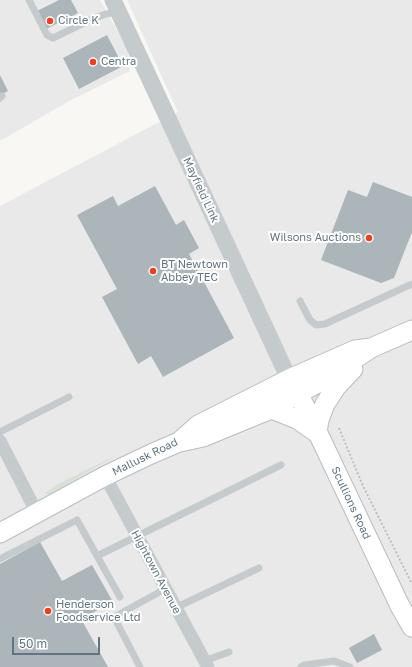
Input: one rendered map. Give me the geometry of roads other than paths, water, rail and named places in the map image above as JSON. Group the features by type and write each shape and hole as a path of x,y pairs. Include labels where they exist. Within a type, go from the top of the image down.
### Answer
{"main road":[{"name":"Mallusk Road","path":"179,442 198,425 293,387 323,380 370,348 412,330"},
{"path":"271,409 297,419 317,432 319,420 328,398 370,348"},
{"name":"Mallusk Road","path":"0,532 105,476 151,454 179,442 203,437 271,409 293,387"},
{"name":"Scullions Road","path":"293,387 307,410 400,606 412,627"}],"street":[{"name":"Mayfield Link","path":"116,6 293,387"},
{"path":"0,441 37,513"},
{"name":"Hightown Avenue","path":"105,476 206,664"}],"lane":[{"path":"28,0 47,35 53,38 92,19 106,14 116,6"},
{"path":"300,301 310,320 316,325 325,324 412,284"},
{"path":"0,432 69,397"},
{"path":"97,556 281,465"},
{"path":"0,559 77,520 120,597"},
{"path":"176,608 259,568"},
{"path":"140,667 114,617 165,589"},
{"path":"206,664 229,652"},
{"path":"301,667 304,665 334,661 350,667"}],"place":[{"name":"Circle K","path":"50,21"},
{"name":"Centra","path":"93,62"},
{"name":"Wilsons Auctions","path":"369,238"},
{"name":"BT Newtown Abbey TEC","path":"153,271"},
{"name":"Henderson Foodservice Ltd","path":"48,611"}]}
